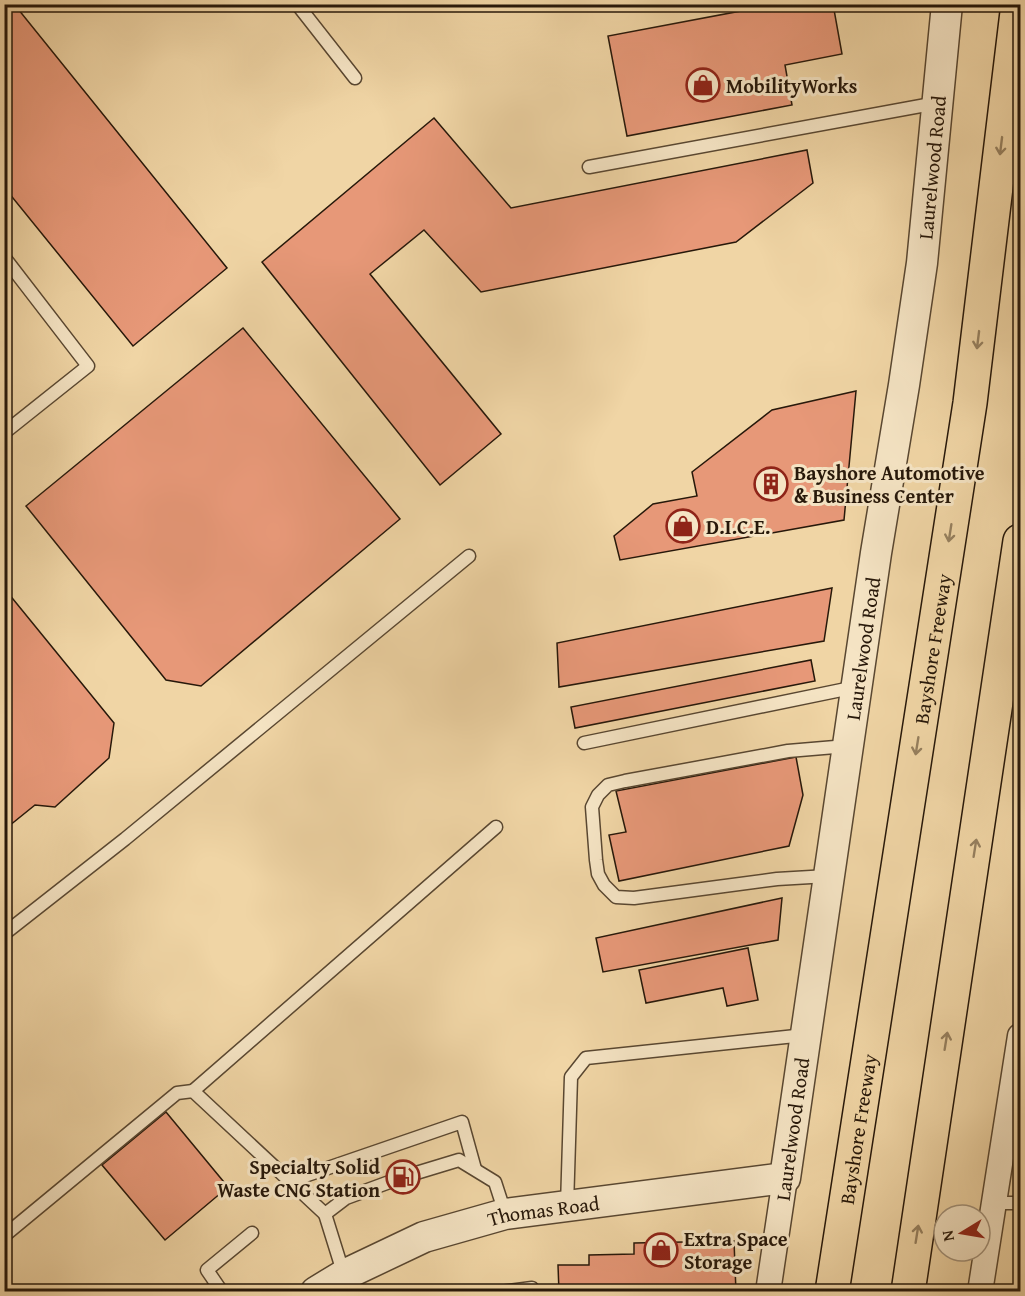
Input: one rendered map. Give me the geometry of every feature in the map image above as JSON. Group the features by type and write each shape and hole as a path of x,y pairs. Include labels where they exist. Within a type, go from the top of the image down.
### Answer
{"highway":[{"name":"Bayshore Freeway","path":"832,1292 970,403 1018,4"},
{"path":"908,1292 1020,541"}],"street":[{"name":"Laurelwood Road","path":"768,1292 856,687 922,263 947,4"},
{"path":"980,1292 994,1203 1014,1122 1020,1036"},
{"name":"Thomas Road","path":"316,1292 344,1275 424,1237 505,1214 785,1178"}],"lane":[{"path":"297,4 356,78"},
{"path":"588,167 937,103"},
{"path":"4,257 88,366 4,433"},
{"path":"4,934 125,839 469,555"},
{"path":"584,742 856,687"},
{"path":"829,876 777,879 634,898 616,897 604,885 598,874 592,807 598,795 608,785 788,751 848,746"},
{"path":"4,1236 177,1093 193,1091 496,827"},
{"path":"567,1206 571,1077 586,1058 806,1035"},
{"path":"193,1091 325,1214 344,1275"},
{"path":"290,1181 462,1122 475,1169"},
{"path":"325,1214 346,1198 459,1160 495,1182 505,1214"},
{"path":"994,1203 1020,1203"},
{"path":"222,1292 207,1270 252,1233"},
{"path":"500,1292 532,1288"}],"building":[{"path":"4,4 14,4 227,268 133,346 4,187"},
{"name":"MobilityWorks","path":"778,4 833,4 842,54 785,65 792,105 627,136 608,36"},
{"path":"434,118 511,208 807,150 813,183 736,242 481,292 424,230 370,274 501,434 440,485 262,262"},
{"path":"243,328 400,519 201,686 166,680 26,506"},
{"name":"Bayshore Automotive & Business Center","path":"856,391 844,520 620,560 614,536 653,504 697,496 692,472 772,410"},
{"path":"4,588 114,723 109,758 55,807 35,805 4,830"},
{"path":"832,588 824,641 559,687 557,643"},
{"path":"811,660 815,681 575,728 571,707"},
{"path":"796,757 803,795 789,846 619,881 609,835 626,832 616,791"},
{"path":"782,898 778,940 603,972 596,938"},
{"path":"748,948 758,1000 727,1006 723,988 646,1003 639,970"},
{"path":"166,1112 228,1187 165,1240 102,1165"},
{"path":"734,1241 736,1292 559,1292 558,1265 589,1265 589,1255 634,1254 634,1243"}],"place":[{"name":"MobilityWorks","path":"703,85"},
{"name":"Bayshore Automotive & Business Center","path":"771,484"},
{"name":"D.I.C.E.","path":"683,526"},
{"name":"Specialty Solid Waste CNG Station","path":"403,1177"},
{"name":"Extra Space Storage","path":"661,1250"}]}
